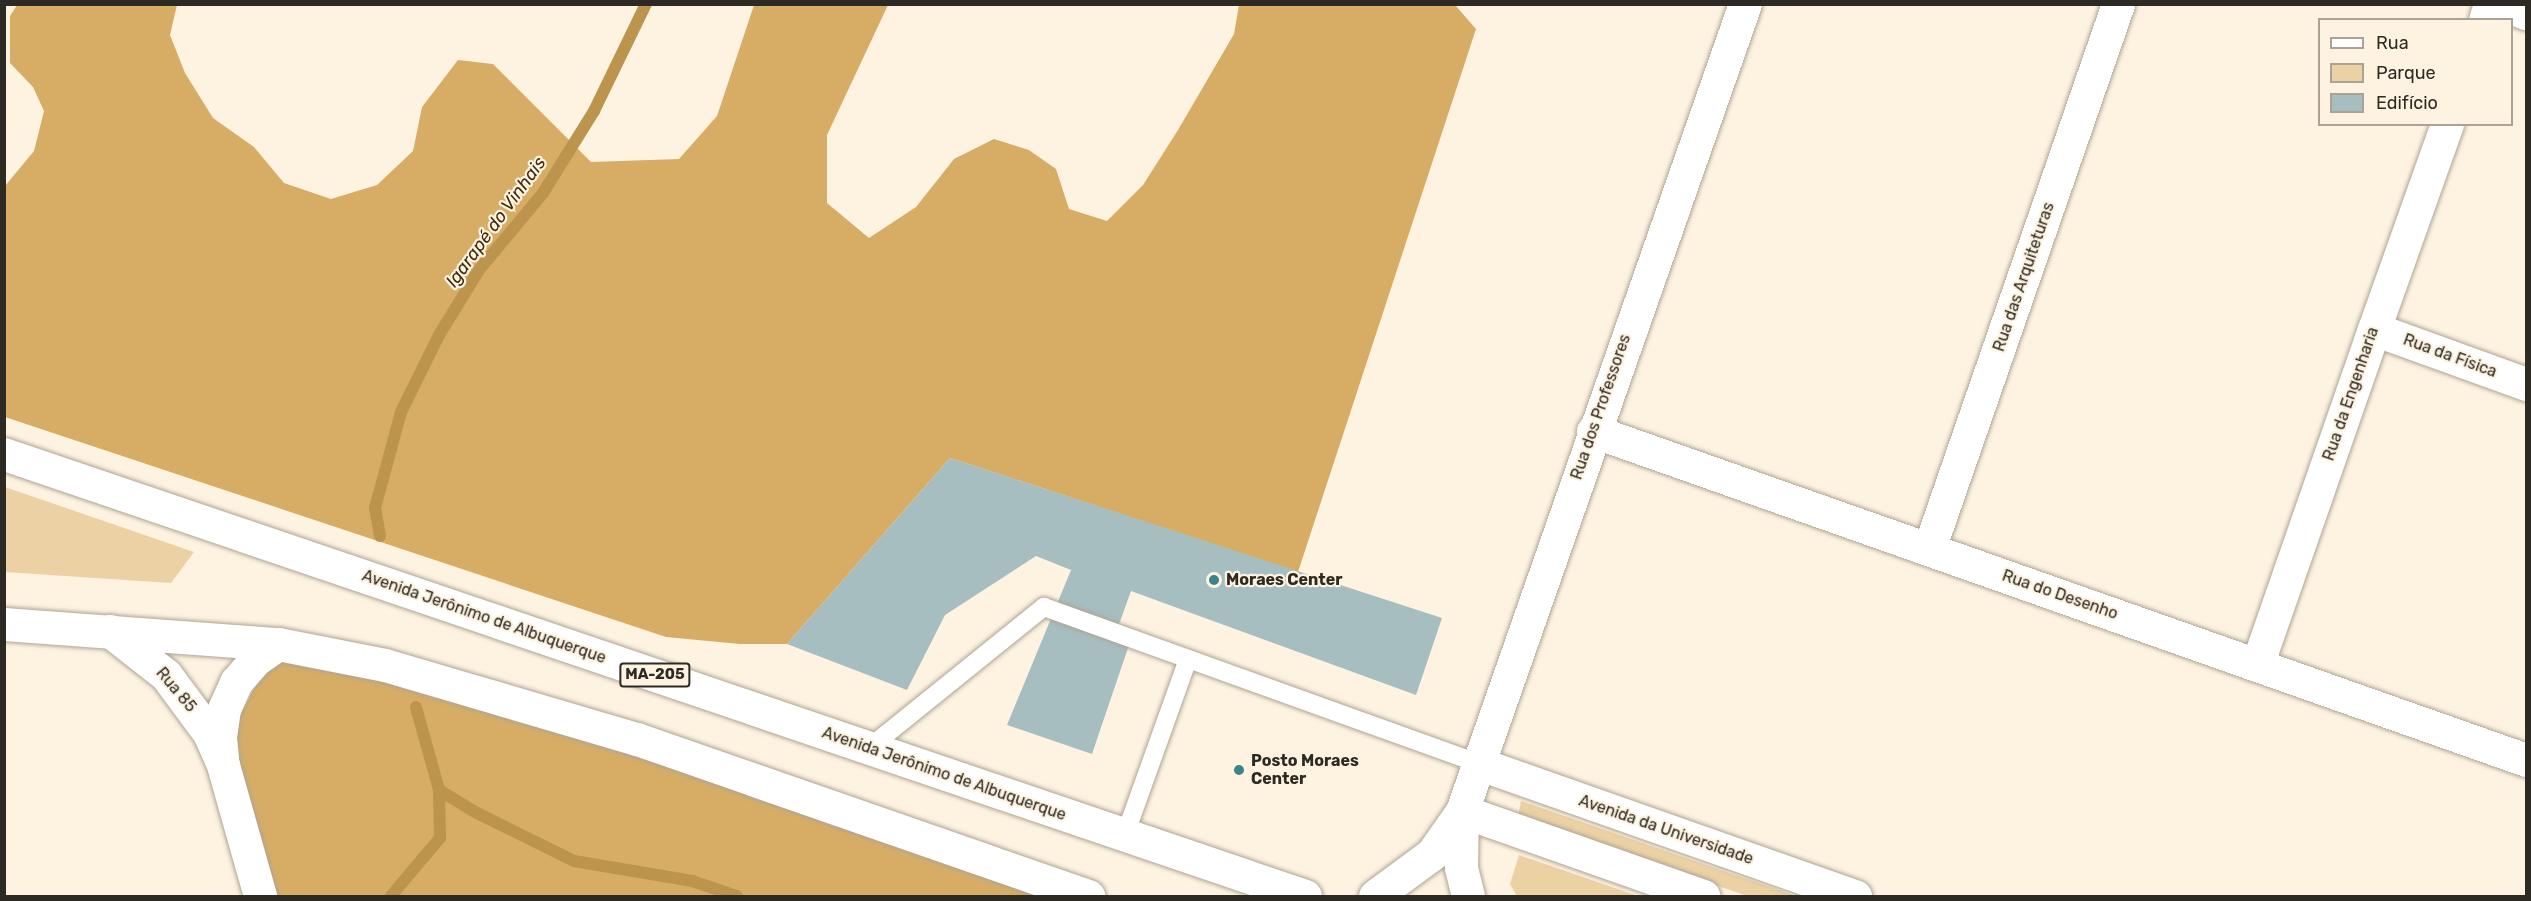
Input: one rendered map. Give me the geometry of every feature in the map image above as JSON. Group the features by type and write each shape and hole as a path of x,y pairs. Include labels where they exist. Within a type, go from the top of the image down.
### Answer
{"street":[{"name":"Rua dos Professores","path":"1468,897 1461,867 1462,811 1593,431 1745,4"},
{"name":"Rua das Arquiteturas","path":"1929,549 2118,4"},
{"path":"2502,4 2526,13"},
{"name":"Rua da Engenharia","path":"2257,665 2446,126"},
{"name":"Rua da Física","path":"2374,329 2526,384"},
{"name":"Rua do Desenho","path":"1593,431 2526,760"},
{"name":"Avenida Jerônimo de Albuquerque","path":"4,454 1305,897"},
{"path":"4,624 278,644 385,665 637,739 1089,897"},
{"name":"Rua 85","path":"110,631 166,675 208,733 223,765 260,897"},
{"name":"Rua 85","path":"223,765 220,737 224,709 236,682 255,660 278,644"},
{"name":"Avenida da Universidade","path":"1477,763 1855,897"},
{"name":"Rua dos Professores","path":"1375,897 1432,854 1462,811"},
{"path":"1462,811 1704,897"}],"lane":[{"path":"869,748 1044,607 1477,763"},
{"path":"1125,835 1188,659"}],"green space":[{"path":"5,487 194,552 171,583 5,572"},
{"path":"1521,801 1796,896 1747,896 1518,816"},
{"path":"1519,855 1638,896 1517,896 1510,884"}],"shaded area":[{"path":"17,5 177,5 170,35 185,73 213,118 254,147 284,183 331,199 377,185 413,151 422,107 458,60 493,64 591,162 679,159 717,116 754,5 888,5 827,135 827,203 869,238 916,207 954,159 994,139 1029,150 1056,169 1069,209 1107,221 1143,185 1178,130 1234,34 1239,5 1455,5 1476,29 1298,572 950,458 787,644 740,644 666,637 5,417 5,186 34,151 44,111 33,87 10,63 10,16"},
{"path":"277,645 1083,896 258,896 218,757"}],"building":[{"name":"Moraes Center","path":"950,458 1442,618 1416,695 1131,591 1113,641 1129,645 1092,754 1007,725 1071,570 1036,556 945,615 907,690 787,644"}],"waterway":[{"name":"Igarapé do Vinhais","path":"380,536 375,508 401,412 439,335 479,270 543,193 594,111 646,4"},
{"name":"Igarapé do Vinhais","path":"391,896 440,838 439,790 416,707"},
{"path":"439,790 477,813 574,861 692,881 737,896"}],"place":[{"name":"Moraes Center","path":"1214,580"},
{"name":"Posto Moraes Center","path":"1239,770"}]}
